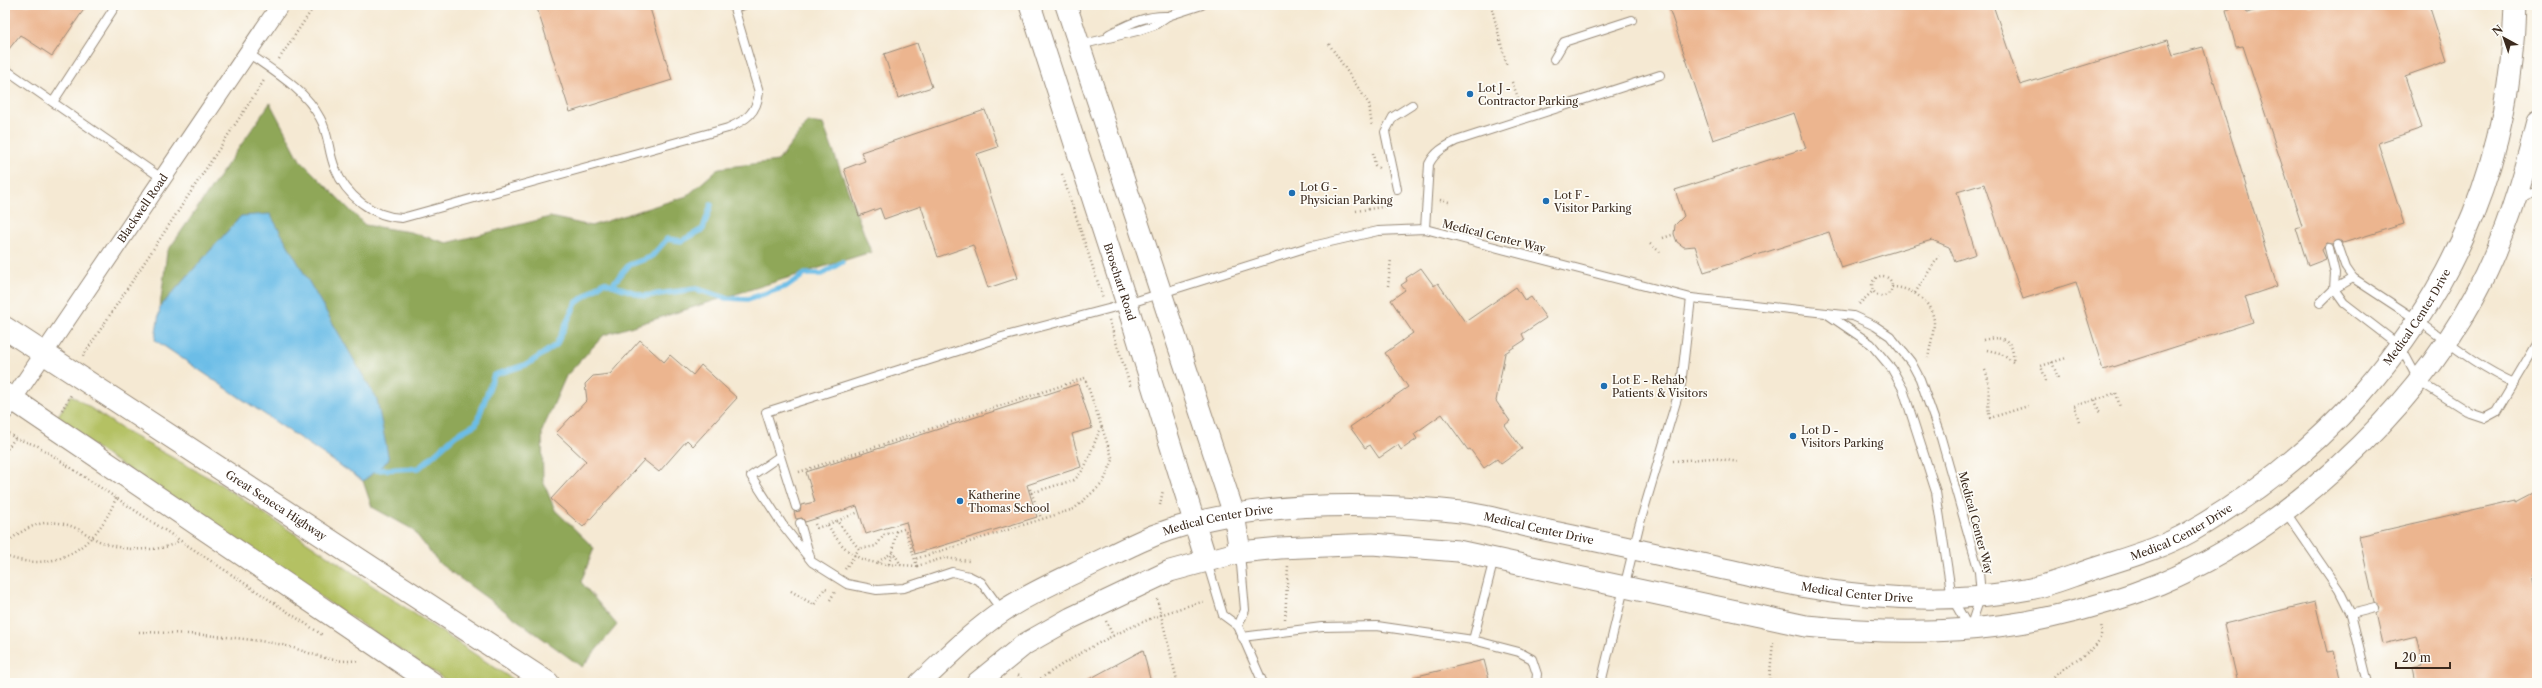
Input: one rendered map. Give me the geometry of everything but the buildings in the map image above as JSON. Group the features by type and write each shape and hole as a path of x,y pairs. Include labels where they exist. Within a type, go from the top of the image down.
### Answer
{"main road":[{"name":"Great Seneca Highway","path":"5,328 46,353 548,683"},
{"path":"7,401 432,683"}],"street":[{"name":"Blackwell Road","path":"7,401 46,353 280,5"},
{"name":"Broschart Road","path":"1030,5 1127,304 1206,560"},
{"path":"1066,5 1160,294 1234,514 1240,552"},
{"name":"Medical Center Drive","path":"920,683 959,646 1003,611 1053,583 1156,535 1234,514 1277,509 1373,506 1464,513 1812,588 1896,598 1952,598 2034,588 2145,552 2187,533 2262,484 2323,432 2350,406 2400,346 2418,321 2438,289 2470,225 2493,161 2506,106 2514,52 2515,5"},
{"path":"977,683 1025,644 1071,618 1170,571 1240,552 1372,544 1458,551 1806,626 1892,632 1970,629 2050,617 2104,603 2158,584 2210,560 2284,510 2326,478 2370,435 2419,381 2446,344 2475,296 2503,235 2534,152 2537,122"}],"lane":[{"path":"53,102 116,5"},
{"path":"248,53 296,88 320,118 335,168 351,195 375,212 389,217 402,218 728,128 741,122 752,114 758,104 759,92 733,7 744,5"},
{"path":"1078,45 1101,38 1137,31 1155,25 1168,16 1202,5"},
{"path":"1554,59 1564,42 1632,20"},
{"path":"5,69 163,179"},
{"path":"1425,229 1429,164 1434,155 1444,147 1456,141 1660,75"},
{"path":"1397,189 1385,132 1393,117 1412,105"},
{"path":"2515,200 2537,190"},
{"name":"Medical Center Way","path":"780,456 766,412 1002,337 1127,304 1343,237 1378,231 1425,229 1691,298 1853,316 1875,326 1890,336 1911,362 1920,379 1943,445 1979,572 1982,595 1970,629"},
{"path":"2338,245 2346,268 2353,278 2418,321 2446,344 2497,375 2514,382"},
{"path":"2329,248 2335,273 2334,289 2344,303 2400,346 2419,381 2470,413 2485,418 2496,412 2537,343"},
{"path":"2320,303 2334,289 2353,278"},
{"path":"1601,683 1633,549 1681,385 1691,298"},
{"name":"Medical Center Way","path":"1827,313 1871,344 1892,369 1903,389 1936,492 1952,598 1970,629"},
{"path":"796,507 780,456 751,476 782,524 812,562 847,584 877,590 904,588 952,572 969,576 981,582 1003,611"},
{"path":"2284,510 2327,569 2351,614 2368,683"},
{"path":"800,523 812,562"},
{"path":"1238,626 1245,610 1240,552"},
{"path":"1473,640 1494,559"},
{"path":"1206,560 1223,615 1238,626 1263,683"},
{"path":"2351,614 2375,608"},
{"path":"1242,637 1284,630 1322,627 1378,626 1473,640 1519,652 1532,659 1537,674 1536,683"}],"path":[{"path":"82,356 315,5"},
{"path":"1491,5 1507,67"},
{"path":"1329,44 1369,104 1372,133"},
{"path":"1512,82 1523,110"},
{"path":"1373,153 1374,165 1384,171"},
{"path":"1061,168 1133,394"},
{"path":"1440,200 1449,202"},
{"path":"1356,211 1388,206"},
{"path":"1663,238 1672,235"},
{"path":"1650,244 1660,252"},
{"path":"1915,293 1939,256"},
{"path":"1388,286 1391,260"},
{"path":"1881,275 1891,280 1892,287 1890,293 1884,296 1877,295 1873,291 1873,281 1881,275"},
{"path":"1892,287 1905,288 1915,293 1926,305 1934,320 1928,358"},
{"path":"1859,304 1873,291"},
{"path":"1982,340 1994,337 2007,341 2014,352 2013,363 2000,353 1987,350"},
{"path":"2046,381 2041,366 2066,358"},
{"path":"2052,362 2058,378"},
{"path":"1985,370 1990,384 1986,404 1990,418 2028,406"},
{"path":"798,472 1085,378 1113,460 1103,483 1074,509 1041,518 915,559"},
{"path":"2078,422 2074,406 2116,393 2120,407"},
{"path":"60,413 71,395"},
{"path":"2095,400 2100,414"},
{"path":"1031,493 1074,480 1078,477 1084,470 1102,427"},
{"path":"5,431 14,438 38,446 326,638"},
{"path":"5,452 14,438"},
{"path":"1673,461 1713,458 1739,462"},
{"path":"1160,505 1163,497 1162,486"},
{"path":"1030,489 1041,518"},
{"path":"5,556 28,562 46,562 76,552 106,521 116,498"},
{"path":"813,519 817,528 837,522 859,512"},
{"path":"5,544 28,526 50,522 70,525 109,545 136,550 165,547 180,540"},
{"path":"837,522 859,549"},
{"path":"828,524 845,550 854,556 878,563 917,566 906,528 884,535 876,546 859,549 854,556"},
{"path":"889,564 893,552 896,531"},
{"path":"893,552 901,565"},
{"path":"878,563 893,552"},
{"path":"1284,630 1288,566"},
{"path":"791,591 814,605 826,588 835,592"},
{"path":"1157,599 1176,680 1165,683"},
{"path":"1034,683 1079,654 1113,636 1161,615 1207,601"},
{"path":"1106,621 1113,636"},
{"path":"2049,683 2072,661 2098,645 2103,634 2101,624"},
{"path":"139,632 218,636 275,643 331,660 342,662 359,660"},
{"path":"1769,683 1773,642"},
{"path":"353,655 365,664"},
{"path":"1018,674 1024,683"}],"green space":[{"path":"270,103 300,160 365,225 410,232 447,243 550,217 591,226 687,196 719,168 778,161 808,122 823,124 871,252 604,335 566,376 542,431 543,481 555,510 594,548 581,582 617,625 582,667 440,564 412,529 372,507 363,481 389,460 241,216 160,307 167,252"},
{"path":"71,395 128,433 220,484 518,683 450,683 84,440 56,419"}],"water":[{"path":"270,214 377,400 389,460 363,481 155,340 160,307 241,216"}],"waterway":[{"path":"612,285 629,265 651,257 667,239 682,241 703,229 711,205"},
{"path":"377,470 419,468 456,435 476,424 494,375 528,364 556,345 576,303 604,282 644,296 696,289 726,298 748,299 788,286 805,274 822,274 842,262"}],"place":[{"name":"Lot J - Contractor Parking","path":"1470,94"},
{"name":"Lot G - Physician Parking","path":"1292,193"},
{"name":"Lot F - Visitor Parking","path":"1546,201"},
{"name":"Lot E - Rehab Patients & Visitors","path":"1604,386"},
{"name":"Lot D - Visitors Parking","path":"1793,436"},
{"name":"Katherine Thomas School","path":"960,501"}]}
